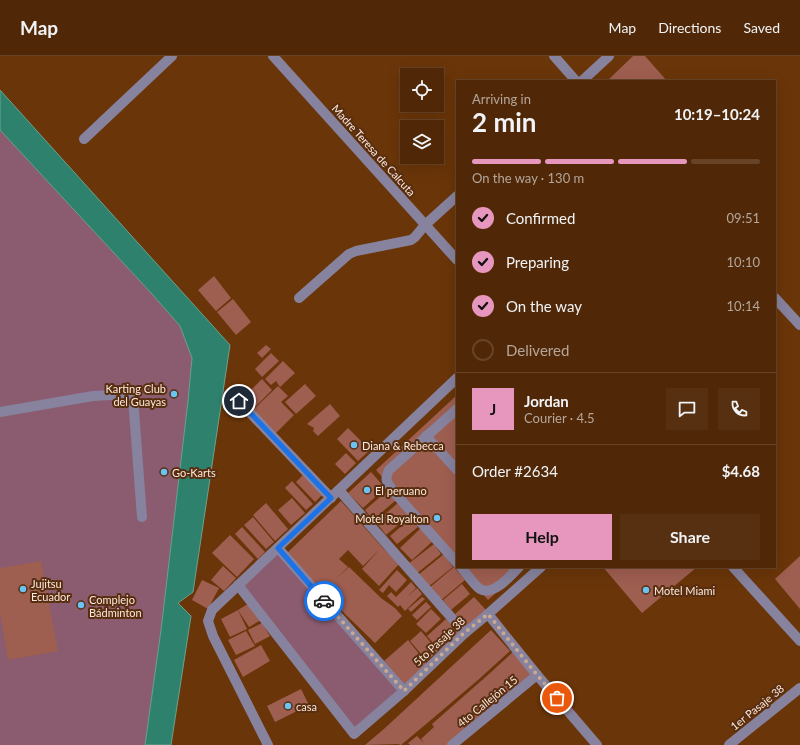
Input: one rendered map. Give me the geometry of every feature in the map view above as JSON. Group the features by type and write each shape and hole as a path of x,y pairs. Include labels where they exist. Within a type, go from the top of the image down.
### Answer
{"street":[{"path":"84,139 172,56"},
{"name":"Madre Teresa de Calcuta","path":"273,56 456,259"},
{"path":"554,56 575,80"},
{"path":"583,80 609,56"},
{"path":"299,298 349,254 356,251 411,240 456,197"},
{"path":"776,299 800,325"},
{"path":"268,745 213,636 208,621 212,610 456,379"},
{"path":"0,412 93,396 129,394 133,398 142,517"},
{"path":"239,401 331,498"},
{"path":"456,410 389,470 386,477 387,482 456,562"},
{"path":"426,436 456,469"},
{"path":"339,490 464,633"},
{"path":"278,548 404,691"},
{"path":"462,568 480,589 487,591 499,586 518,568"},
{"name":"5to Pasaje 38","path":"238,585 354,734 404,691 464,633 540,568"},
{"path":"735,568 800,641"},
{"path":"488,614 537,675 597,745"},
{"name":"4to Callejón 15","path":"452,745 537,675"},
{"name":"1er Pasaje 38","path":"729,745 800,688"}],"shaded area":[{"path":"0,130 180,326 192,358 161,630 145,745 0,745"},
{"path":"278,548 404,691 354,734 238,585"}],"water":[{"path":"0,90 230,345 193,592 178,603 191,616 171,745 145,745 161,630 192,358 180,326 0,130"}],"building":[{"path":"633,56 645,56 666,80 608,80"},
{"path":"214,276 231,298 216,311 198,290"},
{"path":"233,299 251,322 236,335 217,312"},
{"path":"266,345 271,349 262,358 257,353"},
{"path":"271,353 279,361 262,377 255,369"},
{"path":"283,361 295,373 280,387 276,381 271,385 265,379"},
{"path":"262,379 272,390 252,410 242,399"},
{"path":"305,384 316,396 296,414 285,402"},
{"path":"278,386 288,396 281,402 294,415 276,433 253,410"},
{"name":"Motel Royalton","path":"456,396 456,564 376,470"},
{"path":"330,404 340,416 318,436 313,431 314,428 307,424"},
{"name":"Diana & Rebecca","path":"348,428 370,450 358,461 337,439"},
{"path":"346,453 356,463 345,474 335,464"},
{"name":"El peruano","path":"371,472 385,488 363,508 348,493"},
{"path":"303,475 322,495 315,502 296,482"},
{"path":"292,481 313,504 306,510 285,488"},
{"path":"388,490 396,500 373,520 365,510"},
{"path":"292,498 305,513 291,525 278,510"},
{"path":"341,501 399,564 379,586 362,569 379,550 363,566 348,550 339,559 348,567 336,579 349,567 402,616 375,643 287,553"},
{"path":"399,502 410,515 386,535 376,522"},
{"path":"266,503 288,529 275,541 253,515"},
{"path":"253,517 274,542 266,549 244,525"},
{"path":"411,518 418,527 397,544 390,536"},
{"path":"242,527 265,552 258,559 235,534"},
{"path":"422,527 434,540 412,560 400,548"},
{"path":"230,535 254,559 237,577 212,553"},
{"path":"434,544 441,554 416,574 408,564"},
{"path":"444,554 453,567 428,587 418,575"},
{"path":"800,556 800,609 775,579"},
{"name":"Jujitsu Ecuador","path":"41,561 58,651 8,660 0,611 0,568"},
{"path":"223,566 236,578 224,591 211,580"},
{"path":"454,567 465,580 440,601 429,588"},
{"path":"460,568 523,568 488,600"},
{"name":"Motel Miami","path":"604,568 696,568 642,613"},
{"path":"397,570 407,580 396,592 389,585 383,593 379,590"},
{"path":"202,580 219,588 208,609 192,600"},
{"path":"411,582 416,588 406,598 417,588 422,594 405,611 400,605 398,607 387,596 391,592 396,597"},
{"path":"462,584 470,594 451,610 443,600"},
{"path":"422,597 425,599 411,612 408,609"},
{"path":"474,597 486,610 466,627 455,614"},
{"path":"251,602 261,620 249,627 238,610"},
{"path":"426,602 431,607 417,620 412,615"},
{"path":"431,609 441,619 426,633 416,624"},
{"path":"238,610 247,629 230,637 221,619"},
{"path":"446,619 459,633 440,651 427,636"},
{"path":"262,623 270,636 255,644 248,630"},
{"path":"491,630 510,651 401,745 365,745 385,728"},
{"path":"246,631 255,646 236,655 228,640"},
{"path":"421,631 438,651 427,661 410,641"},
{"path":"408,640 428,665 405,686 384,661"},
{"path":"261,645 270,661 243,677 234,660"},
{"path":"513,652 532,673 447,745 410,745 408,743 417,736 424,743 421,739 434,727 432,724"},
{"name":"casa","path":"301,689 309,705 275,722 267,706"}],"way so far":[{"path":"324,601 404,691 464,633 488,614 557,698"}],"place":[{"name":"Karting Club del Guayas","path":"174,394"},
{"name":"Diana & Rebecca","path":"354,445"},
{"name":"Go-Karts","path":"164,472"},
{"name":"El peruano","path":"367,490"},
{"name":"Motel Royalton","path":"437,518"},
{"name":"Jujitsu Ecuador","path":"23,589"},
{"name":"Motel Miami","path":"646,590"},
{"name":"Complejo Bádminton","path":"81,605"},
{"name":"casa","path":"288,706"}],"route":[{"path":"239,401 331,498 278,548 324,601"}]}
